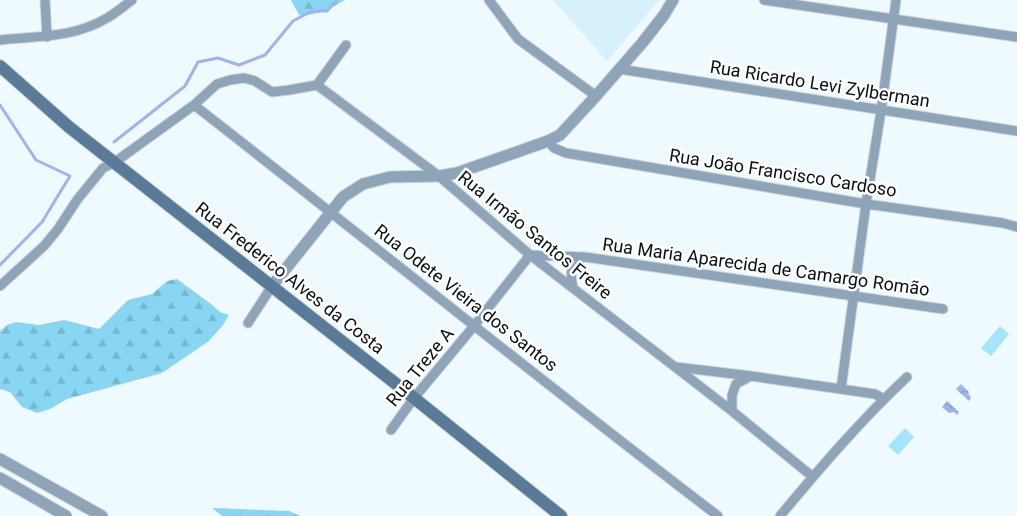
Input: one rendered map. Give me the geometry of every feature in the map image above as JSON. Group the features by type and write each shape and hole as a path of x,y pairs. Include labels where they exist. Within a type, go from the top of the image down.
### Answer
{"main road":[{"name":"Rua Frederico Alves da Costa","path":"0,66 69,127 561,516"}],"street":[{"path":"45,0 47,37"},
{"path":"0,40 47,37 78,31 108,18 132,0"},
{"path":"489,0 518,38 596,96"},
{"path":"248,323 272,286 343,197 364,184 390,178 439,176 457,173 560,135 643,42 664,15 672,0"},
{"path":"764,0 1017,37"},
{"path":"841,389 896,0"},
{"path":"0,286 44,246 103,168 115,162 194,105 217,84 244,78 255,81 272,92 317,85 346,44"},
{"name":"Rua Ricardo Levi Zylberman","path":"619,70 1017,131"},
{"name":"Rua Irmão Santos Freire","path":"317,85 439,176 530,255 676,367 813,477"},
{"name":"Rua Odete Vieira dos Santos","path":"194,105 718,516"},
{"name":"Rua João Francisco Cardoso","path":"548,141 554,148 566,153 866,204 1004,223 1017,227"},
{"name":"Rua Maria Aparecida de Camargo Romão","path":"530,255 585,257 943,309"},
{"name":"Rua Treze A","path":"391,430 414,398 530,255"},
{"name":"Rua Maria Aparecida de Camargo Romão","path":"573,288 572,268 574,263 585,257"},
{"path":"676,367 875,394 884,399"},
{"path":"732,411 732,395 736,384 751,376"},
{"path":"780,516 884,399 907,377"},
{"path":"0,459 102,516"},
{"path":"0,478 66,516"}],"shaded area":[{"path":"553,0 659,0 607,61"},
{"path":"1000,326 1009,334 991,356 981,348"},
{"path":"905,428 914,437 898,455 888,446"}],"green space":[{"path":"291,0 345,0 323,11 299,15"},
{"path":"177,279 220,312 229,315 209,341 162,373 67,399 50,409 37,413 22,407 10,392 0,389 0,331 7,325 16,322 39,325 64,320 99,329 128,300 152,294 167,281"},
{"path":"212,508 289,511 301,516 222,516"}],"water":[{"path":"961,384 968,391 971,398 969,401 956,389"},
{"path":"947,401 959,412 957,415 954,412 949,413 942,407"}],"waterway":[{"path":"114,142 185,86 198,62 218,58 239,65 265,55 293,21 312,11 327,11 337,0"},
{"path":"0,105 36,160 70,176 42,222 0,265"}]}
